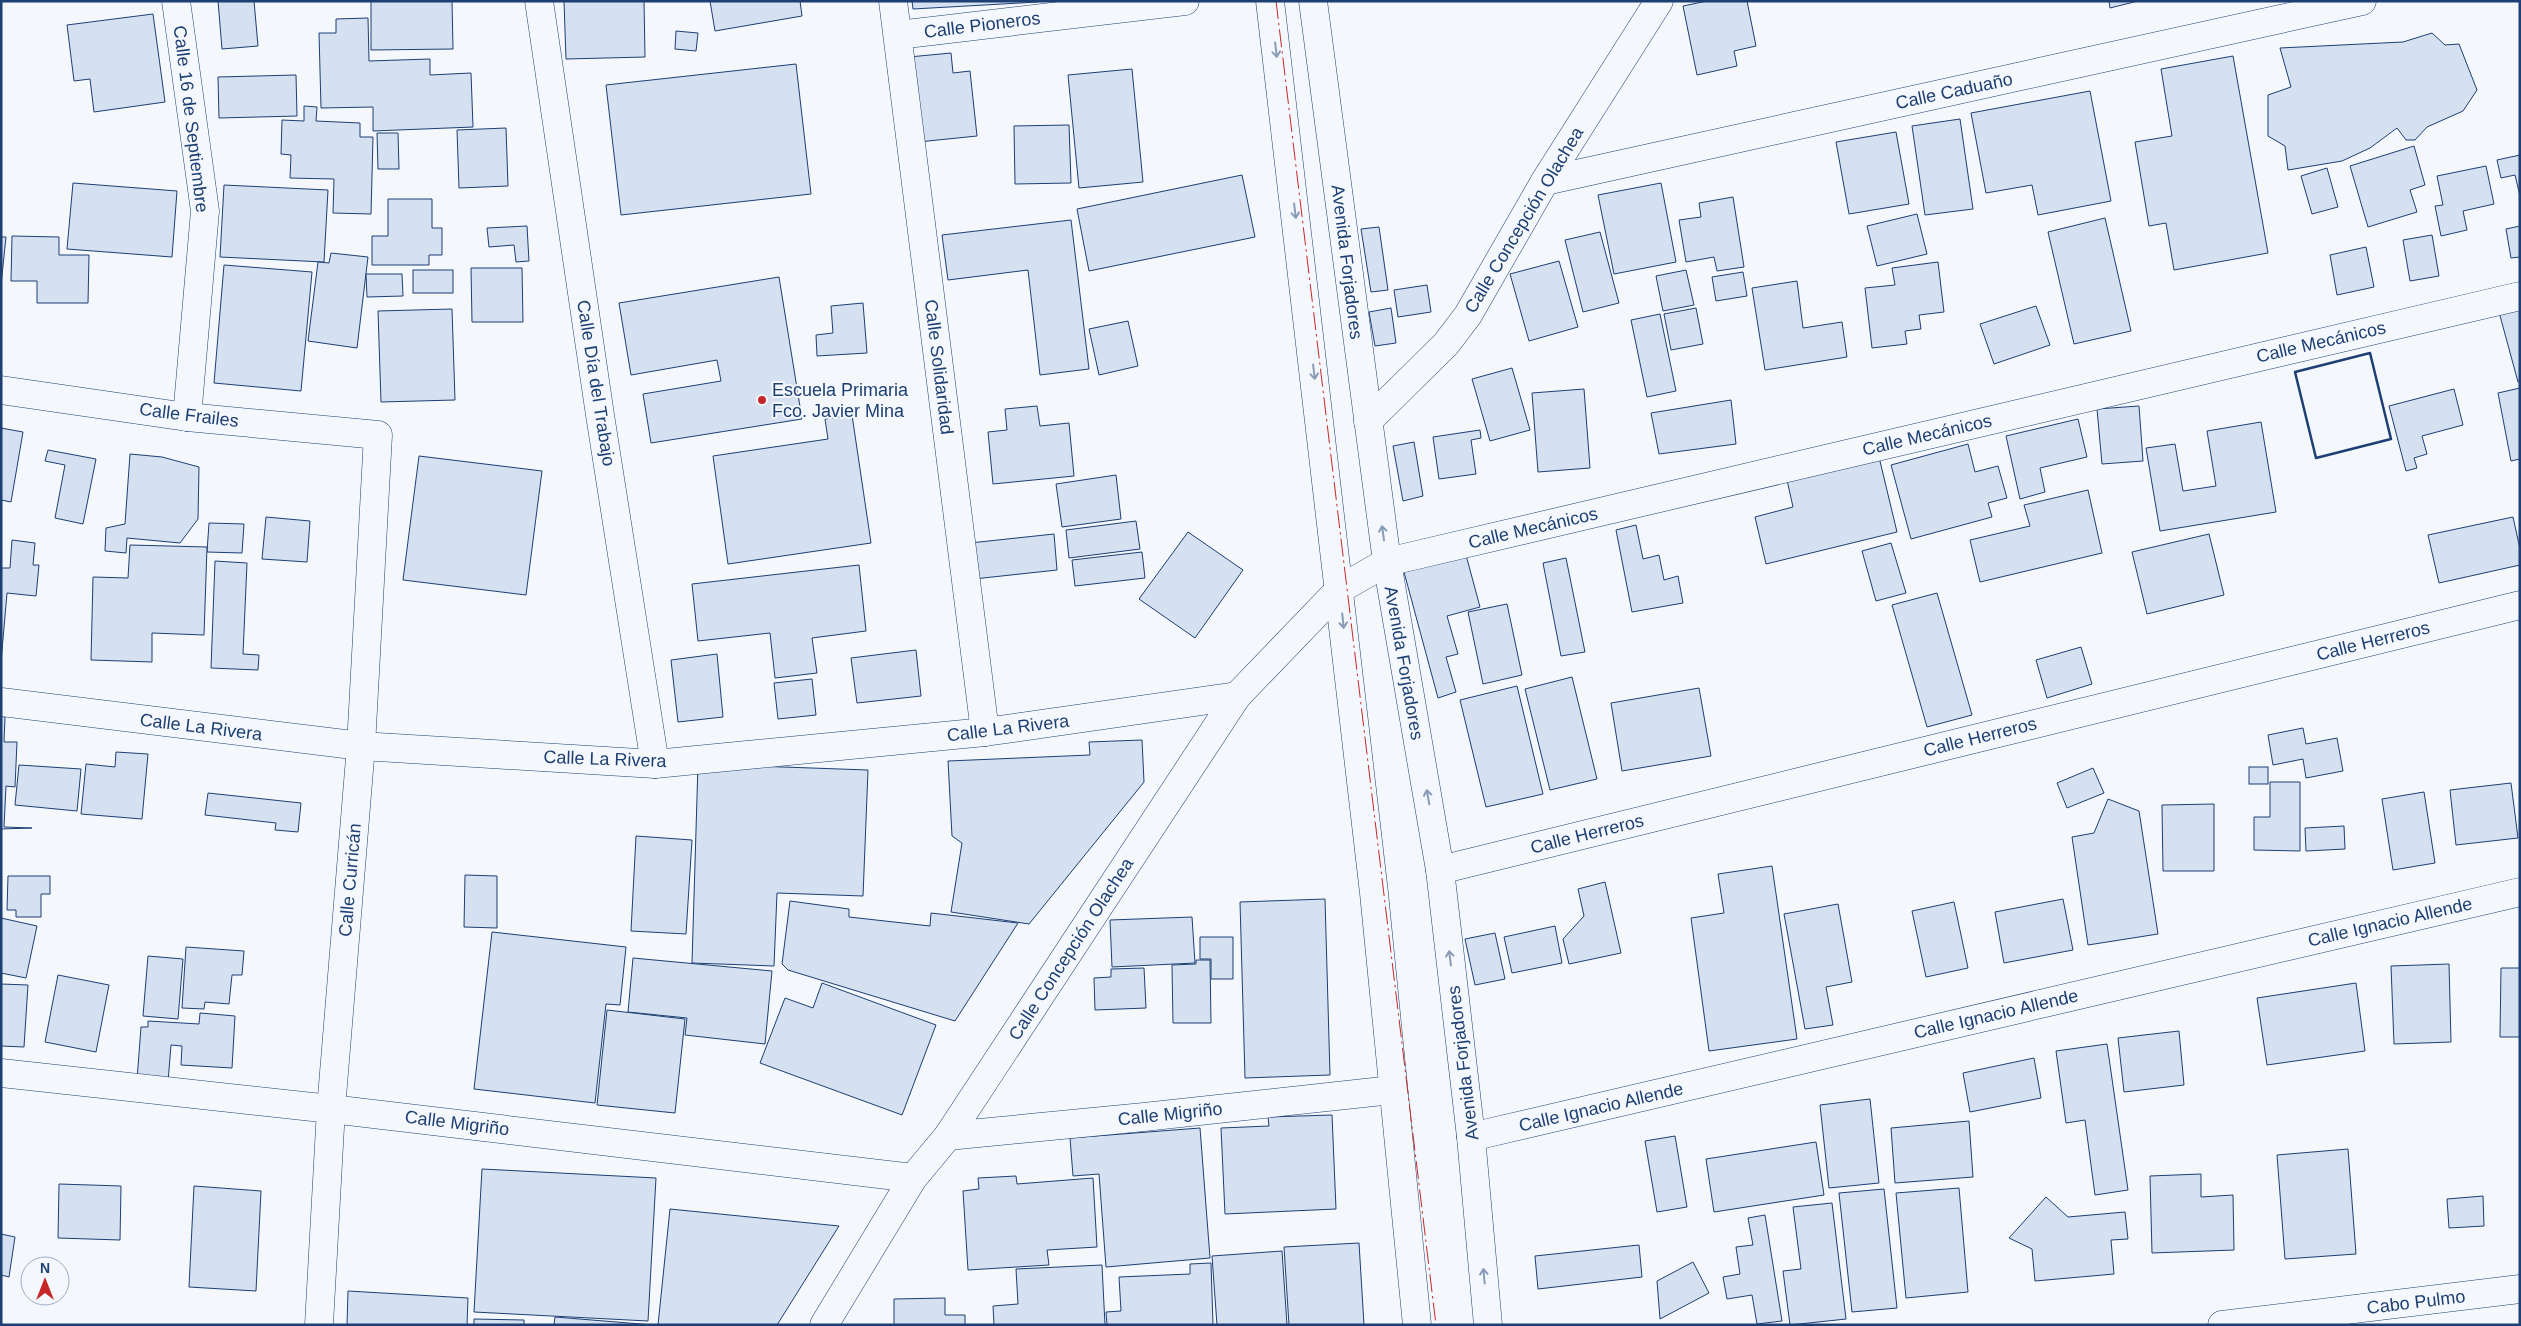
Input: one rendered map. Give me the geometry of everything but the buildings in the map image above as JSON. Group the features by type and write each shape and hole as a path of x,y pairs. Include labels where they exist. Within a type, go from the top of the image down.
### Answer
{"street":[{"name":"Calle 16 de Septiembre","path":"176,1 205,211 187,417"},
{"name":"Calle Día del Trabajo","path":"539,1 655,764"},
{"name":"Calle Solidaridad","path":"893,1 985,732"},
{"name":"Calle Pioneros","path":"898,35 1185,1"},
{"path":"1270,1 1374,893 1392,1090 1417,1325"},
{"name":"Avenida Forjadores","path":"1313,1 1387,562 1440,870 1472,1137 1488,1325"},
{"name":"Calle Concepción Olachea","path":"1368,421 1446,344 1468,315 1545,181 1659,1"},
{"name":"Calle Caduaño","path":"1545,181 2362,1"},
{"name":"Calle Mecánicos","path":"1340,589 1387,562 2520,296"},
{"name":"Calle Frailes","path":"1,390 187,417 378,435"},
{"name":"Calle Curricán","path":"318,1325 331,1109 361,746 378,435"},
{"name":"Calle Concepción Olachea","path":"824,1325 913,1178 948,1136 1237,696 1340,589"},
{"name":"Calle Herreros","path":"1440,870 2520,605"},
{"name":"Calle La Rivera","path":"1,702 361,746 655,764 985,732 1237,696"},
{"name":"Calle Ignacio Allende","path":"1472,1137 2520,892"},
{"name":"Calle Migriño","path":"1,1073 331,1109 913,1178"},
{"name":"Calle Migriño","path":"948,1136 1392,1090"},
{"name":"Cabo Pulmo","path":"2222,1325 2520,1289"}],"wall":[{"path":"2370,353 2391,439 2316,458 2295,372 2370,353"}],"power":[{"path":"1276,1 1436,1325"}],"place":[{"name":"Escuela Primaria Fco. Javier Mina","path":"762,400"}]}
